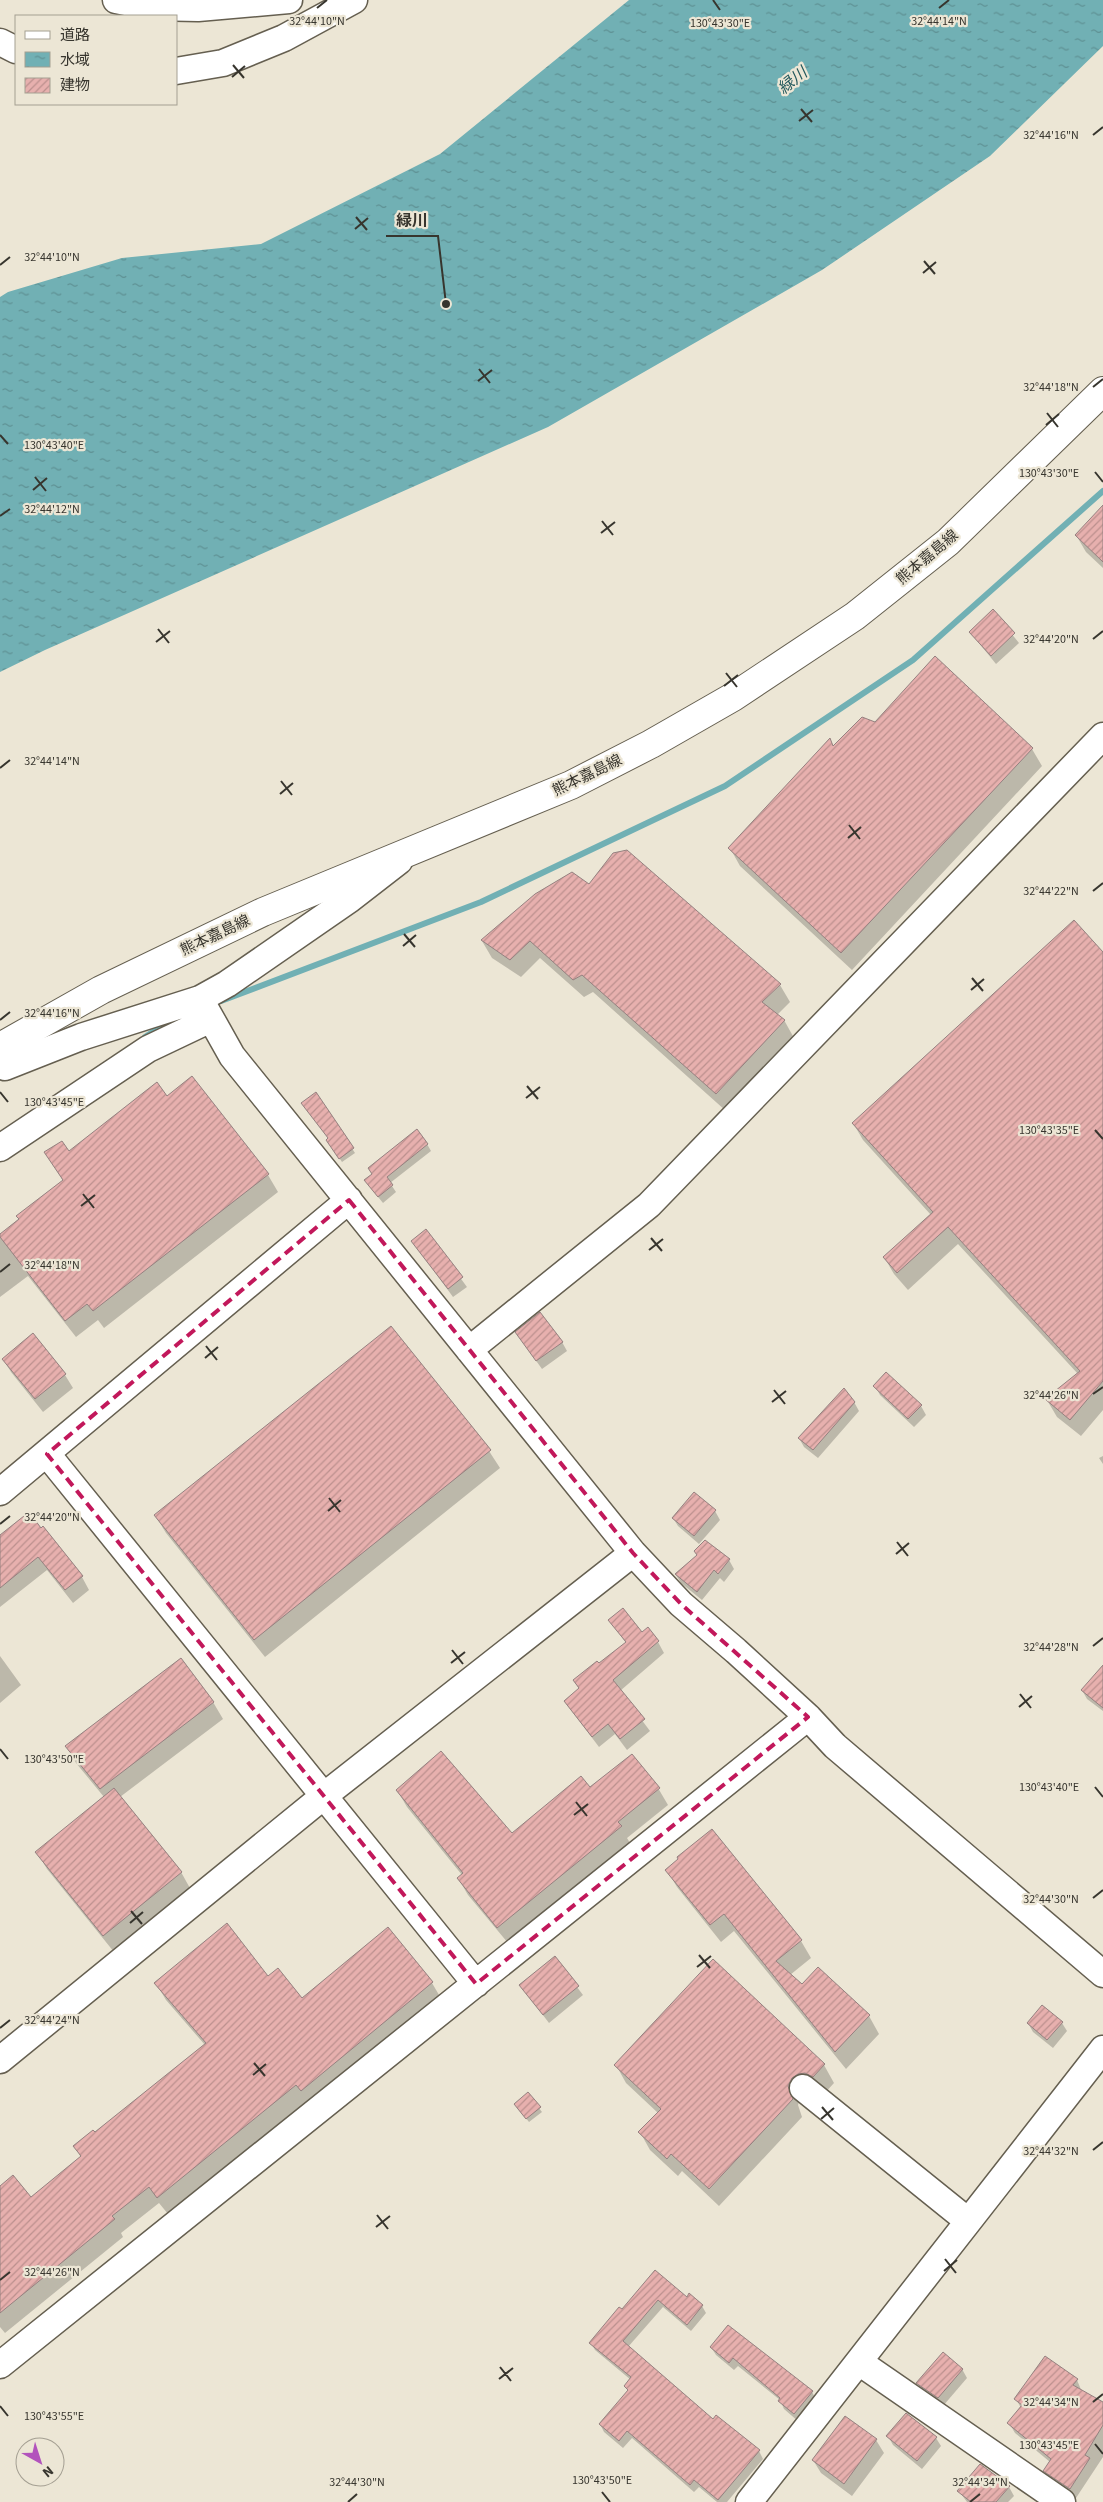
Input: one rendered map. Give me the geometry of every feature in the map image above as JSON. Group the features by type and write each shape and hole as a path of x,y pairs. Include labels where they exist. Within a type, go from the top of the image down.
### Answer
{"main road":[{"name":"熊本嘉島線","path":"0,1047 101,990 194,944 263,912 571,785 708,711 804,651 855,616 948,542 1103,390"}],"street":[{"path":"116,0 150,7 198,8 289,0"},
{"path":"178,71 223,63 284,38 354,0"},
{"path":"0,42 15,50"},
{"path":"469,1350 650,1205 1103,736"},
{"path":"0,1148 206,1009 227,984 350,898 411,851"},
{"path":"0,1064 5,1067 81,1037 206,1009"},
{"path":"206,1009 232,1056 633,1553 681,1604 808,1717 835,1746 1103,1974"},
{"path":"0,1492 349,1200"},
{"path":"47,1454 325,1795 476,1984"},
{"path":"0,2060 325,1795 633,1553"},
{"path":"0,2365 808,1717"},
{"path":"749,2502 1103,2049"},
{"path":"803,2088 968,2221"},
{"path":"859,2362 1062,2502"}],"highlighted area":[{"path":"349,1200 633,1553 681,1604 808,1717 476,1984 47,1454"}],"water":[{"path":"629,0 1103,0 1103,46 990,156 822,270 548,427 45,650 0,672 0,297 8,292 122,258 261,244 440,154"}],"building":[{"path":"1103,505 1103,562 1075,535"},
{"path":"993,609 1015,633 991,656 969,632"},
{"path":"935,656 1033,748 841,953 728,848 830,738 833,746 862,717 875,722"},
{"path":"627,850 781,984 762,1002 785,1020 716,1094 582,975 573,980 530,941 510,960 481,940 535,894 572,872 589,884 613,853"},
{"path":"1074,920 1103,952 1103,1381 1070,1420 1045,1399 1080,1371 948,1227 897,1273 883,1257 933,1212 852,1123"},
{"path":"192,1076 269,1174 93,1311 87,1304 65,1321 0,1237 0,1234 19,1219 16,1216 63,1180 44,1152 62,1141 69,1151 157,1082 167,1096"},
{"path":"316,1092 354,1148 339,1159 326,1140 328,1138 301,1103"},
{"path":"417,1129 428,1144 387,1177 393,1185 378,1197 364,1180 372,1174 368,1168"},
{"path":"426,1229 463,1277 448,1289 411,1241"},
{"path":"540,1312 563,1342 536,1361 515,1332"},
{"path":"391,1326 491,1450 254,1640 154,1515"},
{"path":"33,1333 66,1374 35,1399 2,1359"},
{"path":"886,1372 922,1405 908,1419 873,1386"},
{"path":"844,1388 855,1402 813,1450 798,1438"},
{"path":"694,1492 716,1510 694,1536 672,1518"},
{"path":"29,1512 41,1528 43,1526 83,1576 65,1590 38,1557 0,1588 0,1535"},
{"path":"705,1540 730,1559 718,1574 714,1570 697,1592 675,1574 697,1555 694,1551"},
{"path":"623,1608 642,1632 648,1627 659,1641 613,1680 645,1719 620,1739 608,1724 592,1737 564,1701 579,1688 573,1680 626,1642 608,1620"},
{"path":"181,1658 214,1702 100,1789 65,1746"},
{"path":"1103,1665 1103,1708 1081,1690"},
{"path":"441,1751 512,1833 581,1776 590,1787 632,1754 660,1788 618,1822 622,1826 497,1928 457,1878 463,1873 396,1790"},
{"path":"114,1788 182,1872 103,1936 35,1852"},
{"path":"712,1829 802,1940 776,1961 802,1984 818,1967 870,2015 835,2052 724,1914 710,1925 665,1870 678,1859 677,1857"},
{"path":"227,1923 268,1976 278,1968 302,1998 388,1927 433,1982 301,2091 296,2085 157,2198 149,2187 112,2216 115,2219 0,2313 0,2186 13,2175 31,2197 81,2156 73,2146 93,2130 95,2132 206,2043 154,1983"},
{"path":"555,1956 579,1986 543,2015 519,1985"},
{"path":"713,1959 825,2064 813,2077 805,2073 798,2074 792,2078 788,2086 793,2099 709,2189 671,2154 667,2159 638,2132 661,2109 614,2065"},
{"path":"1042,2005 1063,2022 1047,2040 1027,2023"},
{"path":"528,2092 541,2107 526,2119 514,2104"},
{"path":"655,2270 687,2297 689,2293 703,2305 687,2325 658,2300 623,2341 713,2419 716,2415 760,2450 718,2500 694,2480 690,2485 627,2431 619,2441 599,2424 628,2390 624,2386 631,2377 589,2343 619,2307 622,2309"},
{"path":"728,2325 813,2391 794,2414 778,2401 780,2398 733,2358 729,2363 710,2347"},
{"path":"943,2352 963,2369 938,2398 916,2383"},
{"path":"1045,2356 1078,2379 1073,2385 1103,2402 1103,2425 1085,2455 1090,2458 1070,2489 1043,2471 1051,2459 1007,2423 1022,2405 1014,2399"},
{"path":"906,2413 937,2437 917,2461 886,2436"},
{"path":"845,2416 877,2439 844,2484 812,2460"},
{"path":"980,2464 1010,2486 996,2502 971,2502 957,2491"}],"waterway":[{"path":"221,1001 481,902 725,786 913,660 1103,491"},
{"path":"145,1037 177,1019"}],"place":[{"name":"緑川","path":"446,304"}]}
